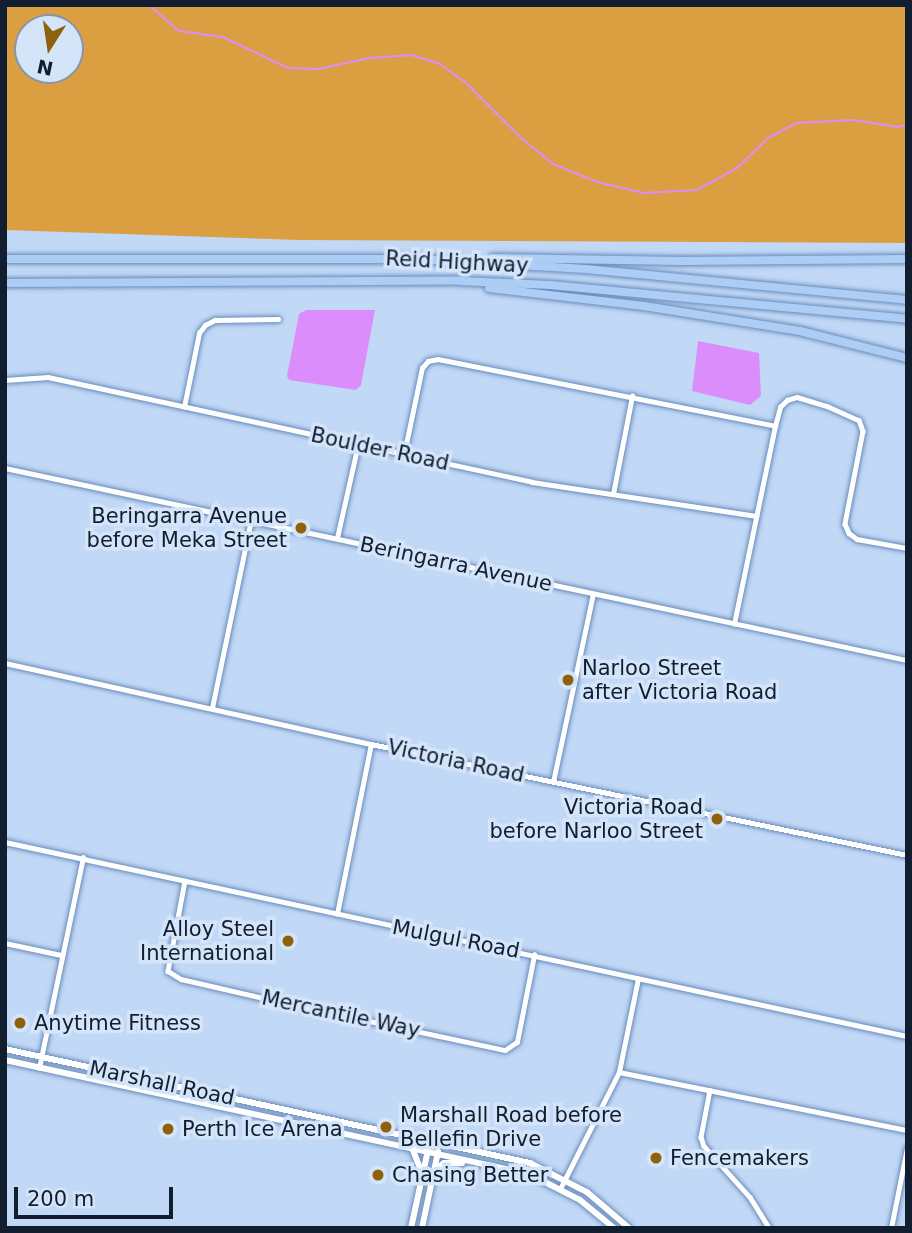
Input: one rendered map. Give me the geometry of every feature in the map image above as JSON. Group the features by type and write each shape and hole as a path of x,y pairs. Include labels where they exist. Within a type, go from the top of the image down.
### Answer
{"highway":[{"name":"Reid Highway","path":"8,259 417,259 586,269 907,300"},
{"path":"417,259 907,259"},
{"name":"Reid Highway","path":"5,286 424,282 577,287 907,319"},
{"path":"424,282 643,306 800,331 907,358"}],"main road":[{"name":"Marshall Road","path":"5,1049 530,1163 565,1179 606,1205 629,1228"},
{"name":"Marshall Road","path":"5,1060 512,1170 560,1189 614,1228"},
{"path":"411,1228 430,1141"},
{"path":"422,1228 440,1143"},
{"path":"410,1147 416,1153 423,1177"},
{"path":"435,1170 444,1163 456,1161 512,1170"}],"street":[{"path":"184,407 199,333 205,325 215,320 278,318"},
{"path":"404,454 422,368 428,361 438,359 775,426"},
{"name":"Boulder Road","path":"5,380 48,377 532,482 756,516"},
{"path":"613,494 632,396"},
{"path":"734,624 775,426 780,407 787,400 797,397 846,412 859,420 863,432 845,524 849,533 857,539 907,548"},
{"path":"337,538 358,444"},
{"name":"Beringarra Avenue","path":"5,468 907,660"},
{"path":"212,708 251,520"},
{"path":"553,782 593,594"},
{"name":"Victoria Road","path":"5,663 371,744 907,856"},
{"path":"337,914 371,744"},
{"name":"Mulgul Road","path":"5,842 907,1036"},
{"path":"40,1068 83,858"},
{"name":"Mercantile Way","path":"185,881 168,971 181,979 505,1050 513,1048 517,1042 534,955"},
{"path":"5,943 61,955"},
{"path":"560,1189 619,1072 638,979"},
{"path":"619,1072 907,1130"},
{"path":"710,1090 701,1137 704,1146 750,1197 769,1228"},
{"path":"891,1228 907,1148"}],"shaded area":[{"path":"5,5 907,5 907,243 300,240 5,230"},
{"path":"306,310 375,310 361,385 356,390 289,380 287,376 299,314"},
{"path":"698,341 759,353 761,396 750,405 692,391"}],"waterway":[{"path":"149,5 179,31 223,37 288,68 318,69 370,58 411,55 440,64 465,82 521,138 553,164 597,182 644,193 697,190 737,168 768,138 796,123 854,120 897,127 907,125"}],"place":[{"name":"Beringarra Avenue before Meka Street","path":"301,528"},
{"name":"Narloo Street after Victoria Road","path":"568,680"},
{"name":"Victoria Road before Narloo Street","path":"717,819"},
{"name":"Alloy Steel International","path":"288,941"},
{"name":"Anytime Fitness","path":"20,1023"},
{"name":"Marshall Road before Bellefin Drive","path":"386,1127"},
{"name":"Perth Ice Arena","path":"168,1129"},
{"name":"Fencemakers","path":"656,1158"},
{"name":"Chasing Better","path":"378,1175"}]}
